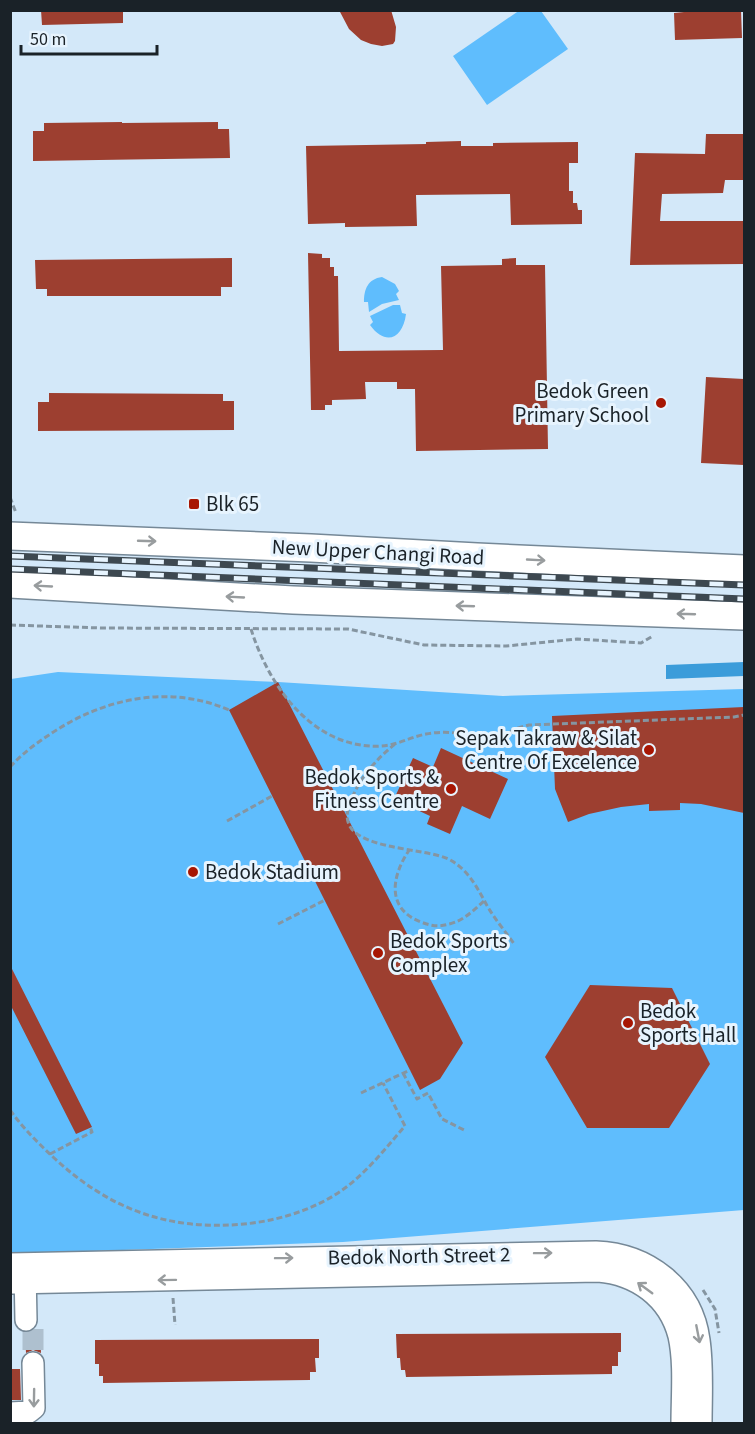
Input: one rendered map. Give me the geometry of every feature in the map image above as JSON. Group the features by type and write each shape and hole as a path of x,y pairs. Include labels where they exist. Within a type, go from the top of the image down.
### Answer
{"main road":[{"name":"New Upper Changi Road","path":"10,536 744,569"},
{"path":"10,584 282,600 744,616"}],"street":[{"name":"Bedok North Street 2","path":"18,1273 584,1252 621,1254 644,1263 665,1276 677,1288 690,1309 699,1341 701,1424"},
{"name":"Bedok North Street 2","path":"18,1273 598,1271 613,1273 634,1280 652,1292 674,1321 681,1350 682,1424"},
{"path":"18,1273 23,1323"},
{"path":"10,1413 29,1412 34,1407 33,1363"}],"path":[{"path":"10,625 101,628 348,629 424,645 469,646 506,646 577,639 641,643 656,635"},
{"path":"252,629 265,662 288,702 308,721 328,734 351,744 385,745 443,732 474,735 498,743 514,729 529,725 744,715"},
{"path":"10,767 23,754 56,730 115,703 147,697 180,696 206,701 230,710"},
{"path":"396,742 384,753 358,786 346,815 350,828 373,843 440,855 453,861 474,881 484,900 515,945"},
{"path":"227,820 272,796"},
{"path":"410,849 396,878 394,893 407,916 432,926 449,924 470,914 484,900"},
{"path":"278,924 325,900"},
{"path":"361,1093 410,1070"},
{"path":"403,1073 417,1099 429,1093 442,1119 466,1131"},
{"path":"10,1110 50,1154 71,1173 103,1196 157,1219 185,1224 215,1225 270,1220 306,1209 338,1192 370,1166 405,1126 383,1083"},
{"path":"50,1154 92,1132 90,1127"},
{"path":"173,1299 175,1325"}],"shaded area":[{"path":"520,10 541,11 568,49 487,105 453,56"},
{"path":"382,277 395,284 399,291 396,294 399,300 382,304 369,312 368,302 364,302 366,289 370,282"},
{"path":"393,305 400,305 402,313 406,314 398,334 388,338 376,332 370,325 373,322 370,316"},
{"path":"744,662 744,676 666,679 666,665"},
{"name":"Bedok Sports Complex","path":"58,672 278,682 503,696 744,689 744,1210 343,1242 11,1254 11,679"}],"building":[{"path":"41,10 123,10 123,23 42,25"},
{"path":"339,10 391,10 396,27 395,41 393,44 382,46 361,40 349,29"},
{"path":"684,10 741,10 742,38 675,40 674,13 684,12"},
{"path":"218,122 218,129 229,129 230,158 33,161 33,131 44,131 44,123"},
{"path":"706,134 744,134 744,180 725,180 723,193 662,194 660,221 744,221 744,264 630,265 635,153 705,154"},
{"path":"461,141 461,146 493,146 493,143 578,142 578,163 569,163 569,191 573,191 573,203 577,203 578,210 582,210 582,224 511,225 510,194 416,195 417,226 345,227 345,223 308,224 306,146 426,144 426,142"},
{"path":"308,253 322,254 322,258 330,258 330,267 334,267 334,276 338,276 339,351 443,350 441,266 502,265 502,259 516,258 516,265 545,265 548,449 416,451 415,389 397,389 397,382 365,382 366,399 332,400 332,405 325,405 325,410 311,410"},
{"path":"232,258 232,287 221,287 221,296 47,296 47,289 36,289 35,260"},
{"path":"706,377 744,379 744,465 701,463"},
{"path":"49,393 223,394 223,401 234,401 234,430 38,431 38,402 49,402"},
{"path":"278,682 463,1043 440,1079 420,1090 229,710"},
{"name":"Sepak Takraw & Silat Centre Of Excelence","path":"744,707 744,813 701,804 680,803 680,810 649,811 649,804 589,814 568,822 555,789 552,716"},
{"name":"Bedok Sports & Fitness Centre","path":"441,748 508,779 490,819 462,806 450,834 427,824 430,816 394,799 413,758 433,767"},
{"path":"10,965 92,1127 76,1134 10,1004"},
{"name":"Bedok Sports Hall","path":"590,985 672,988 710,1064 669,1128 587,1128 545,1057"},
{"path":"40,1329 41,1353 33,1350 26,1353 25,1333"},
{"path":"621,1333 618,1366 612,1366 612,1374 406,1377 405,1370 401,1370 400,1358 397,1358 396,1334"},
{"path":"319,1339 319,1358 315,1358 316,1372 310,1372 310,1380 103,1383 103,1376 99,1376 99,1364 95,1364 95,1340"},
{"path":"10,1369 20,1369 21,1400 10,1400"}],"tunnel":[{"path":"33,1329 33,1363"}],"railway":[{"path":"10,556 744,585"},
{"path":"10,569 744,599"}],"place":[{"name":"Bedok Green Primary School","path":"661,403"},
{"name":"Blk 65","path":"194,504"},
{"name":"Sepak Takraw & Silat Centre Of Excelence","path":"649,750"},
{"name":"Bedok Sports & Fitness Centre","path":"451,789"},
{"name":"Bedok Stadium","path":"193,872"},
{"name":"Bedok Sports Complex","path":"378,953"},
{"name":"Bedok Sports Hall","path":"628,1023"}]}
